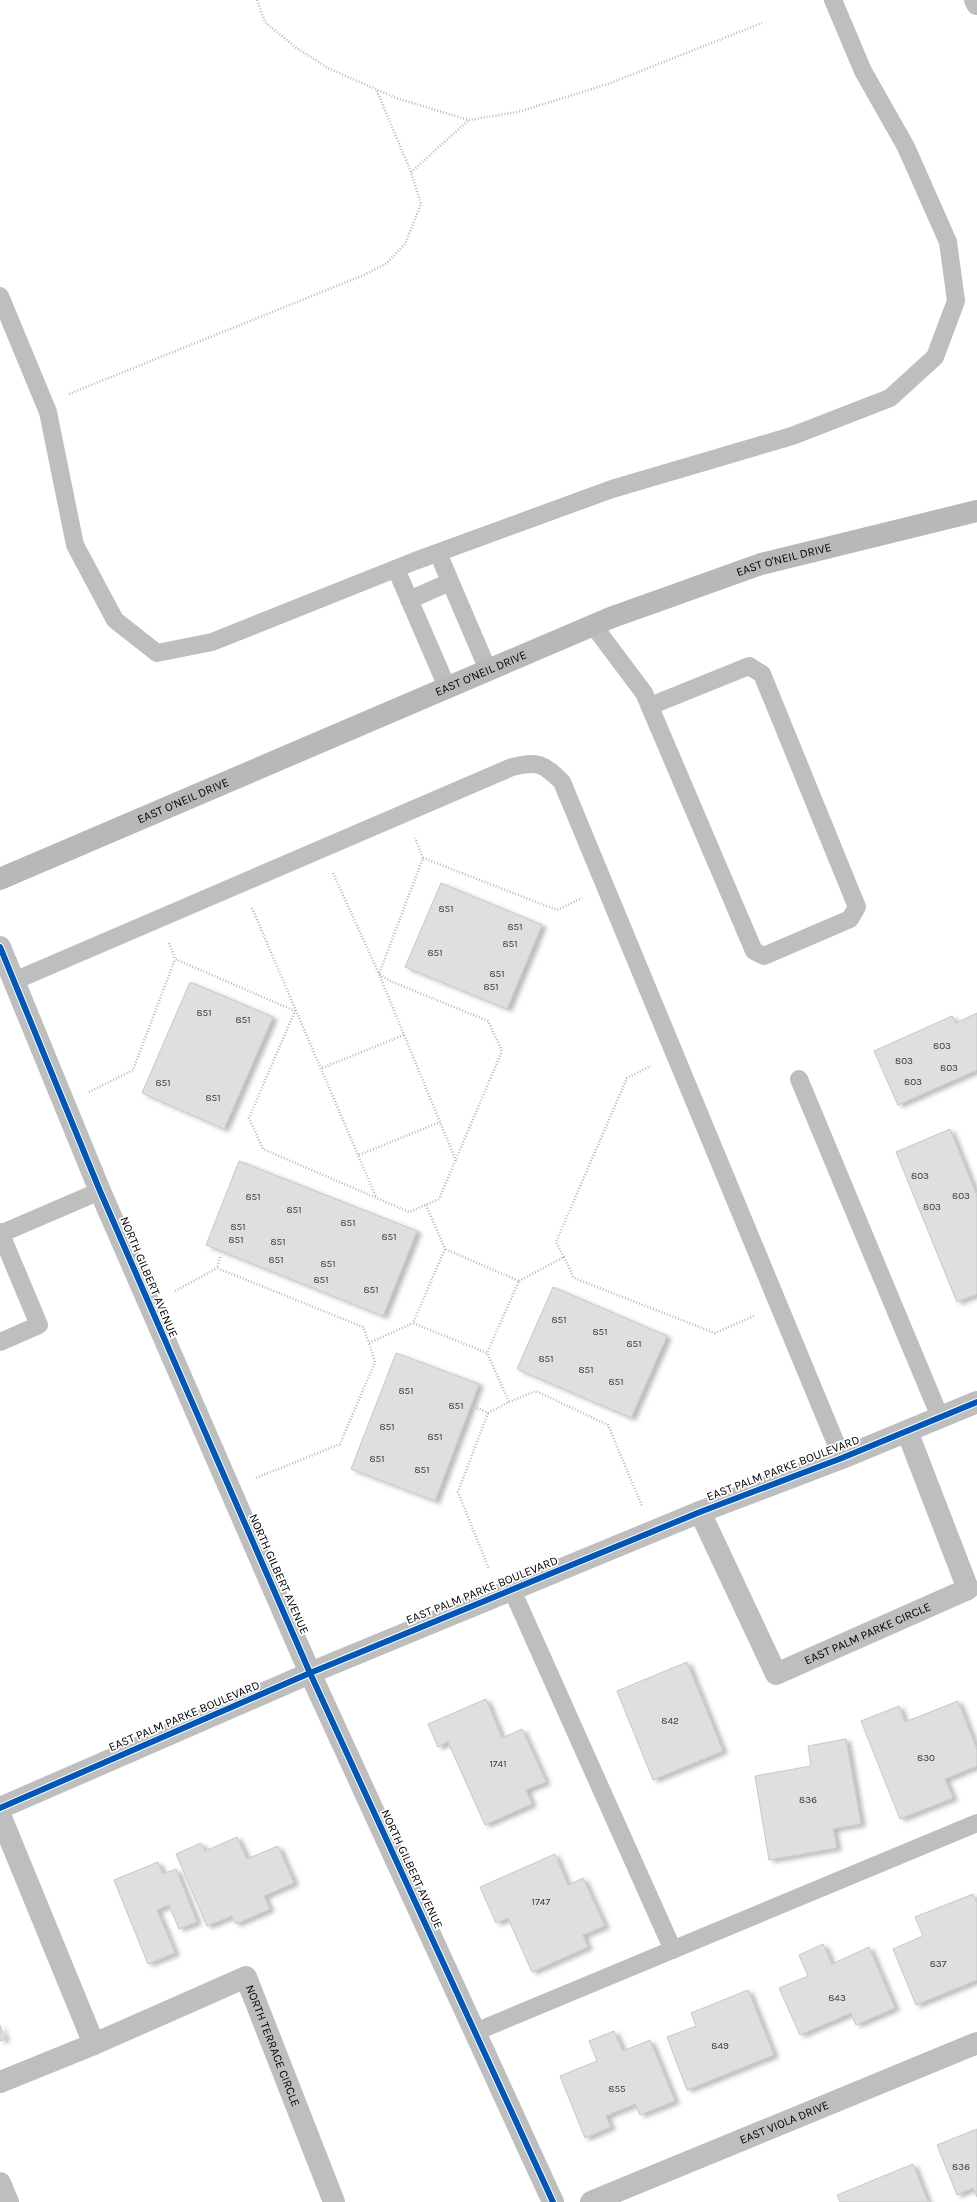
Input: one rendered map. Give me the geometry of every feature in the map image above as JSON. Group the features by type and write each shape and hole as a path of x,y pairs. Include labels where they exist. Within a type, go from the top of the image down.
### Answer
{"street":[{"path":"975,0 977,4"},
{"name":"EAST O'NEIL DRIVE","path":"0,879 594,625 761,564 977,511"},
{"name":"NORTH GILBERT AVENUE","path":"0,947 100,1191 310,1673 553,2202"},
{"name":"EAST PALM PARKE BOULEVARD","path":"0,1808 310,1673 700,1512 842,1458 977,1402"},
{"name":"EAST PALM PARKE CIRCLE","path":"700,1512 776,1674 968,1589 907,1431"},
{"path":"0,1815 94,2044"},
{"name":"NORTH TERRACE CIRCLE","path":"0,2082 94,2044 246,1977 334,2202"},
{"name":"EAST VIOLA DRIVE","path":"591,2202 977,2043"},
{"path":"0,2183 8,2202"}],"lane":[{"path":"0,296 48,412 75,545 115,620 157,653 212,642 396,569 612,489 792,436 890,398 935,357 956,300 948,242 906,147 863,71 833,0"},
{"path":"438,553 488,670"},
{"path":"396,569 447,688"},
{"path":"409,600 450,582"},
{"path":"594,625 644,693 754,951 764,956 850,919 857,907 762,674 749,666 650,706"},
{"path":"14,981 512,767 533,762 548,767 562,782 842,1458"},
{"path":"799,1079 940,1417"},
{"path":"0,1342 39,1325 0,1233 100,1191"},
{"path":"506,1592 673,1950"},
{"path":"475,2032 977,1823"}],"path":[{"path":"257,0 265,22 295,47 328,68 396,98 469,120 518,112 608,84 762,23"},
{"path":"45,404 364,275 387,263 405,244 421,204 411,172 376,89"},
{"path":"411,172 469,120"},
{"path":"379,974 423,858 405,814"},
{"path":"322,849 379,974 456,1161"},
{"path":"423,858 557,910 606,887"},
{"path":"242,884 376,1197"},
{"path":"64,1104 133,1070 175,959 161,918"},
{"path":"175,959 295,1010 249,1118 263,1149 409,1212 439,1199 502,1051 488,1021 390,981 379,974"},
{"path":"322,1068 404,1035"},
{"path":"675,1055 627,1078 556,1242 574,1278 715,1333 779,1306"},
{"path":"359,1155 440,1122"},
{"path":"426,1205 445,1249 519,1281"},
{"path":"369,1343 413,1323 445,1249"},
{"path":"487,1353 519,1281 564,1257"},
{"path":"149,1304 217,1268 220,1258"},
{"path":"217,1268 363,1327 375,1362 340,1444 230,1489"},
{"path":"413,1323 487,1353 509,1402"},
{"path":"506,1592 458,1492 488,1413 509,1402 536,1391 608,1425 652,1532"},
{"path":"477,1408 488,1413"}],"building":[{"path":"441,883 542,925 507,1009 405,967"},
{"path":"190,982 273,1017 224,1129 142,1093"},
{"path":"977,1013 977,1070 898,1105 874,1051 952,1016 956,1023"},
{"path":"950,1129 977,1196 977,1294 957,1302 896,1152"},
{"path":"239,1161 417,1231 383,1316 206,1245"},
{"path":"553,1287 667,1336 631,1418 517,1369"},
{"path":"396,1353 479,1384 435,1501 351,1469"},
{"path":"687,1662 723,1751 653,1780 617,1691"},
{"path":"486,1699 502,1738 522,1729 546,1782 526,1790 532,1804 485,1825 448,1742 438,1747 428,1724"},
{"path":"958,1701 977,1750 977,1766 945,1779 953,1798 900,1819 861,1721 899,1706 905,1722"},
{"path":"846,1739 861,1824 833,1829 837,1848 769,1860 755,1776 811,1766 808,1746"},
{"path":"237,1837 247,1859 278,1846 294,1883 264,1896 270,1909 236,1924 232,1916 207,1926 176,1854 201,1843 205,1851"},
{"path":"555,1854 568,1885 583,1878 605,1926 583,1935 588,1947 532,1972 508,1918 496,1923 480,1887"},
{"path":"158,1862 163,1874 176,1869 197,1922 179,1929 169,1905 157,1910 175,1953 148,1964 114,1880"},
{"path":"973,1894 977,1903 977,1980 916,2005 893,1949 923,1936 915,1917"},
{"path":"823,1944 832,1964 869,1947 895,2008 856,2025 851,2013 800,2035 779,1988 808,1976 799,1955"},
{"path":"748,1990 774,2055 687,2090 667,2037 696,2026 691,2013"},
{"path":"0,2025 5,2039 0,2041"},
{"path":"614,2031 623,2051 650,2040 675,2101 640,2115 635,2104 606,2116 611,2127 585,2138 560,2076 597,2061 589,2041"},
{"path":"977,2129 977,2197 973,2188 957,2195 937,2145"},
{"path":"913,2164 928,2202 840,2202 837,2195"}],"cycle path":[{"path":"0,947 100,1191 310,1673 553,2202"},
{"path":"0,1808 310,1673 700,1512 842,1458 977,1402"}]}
